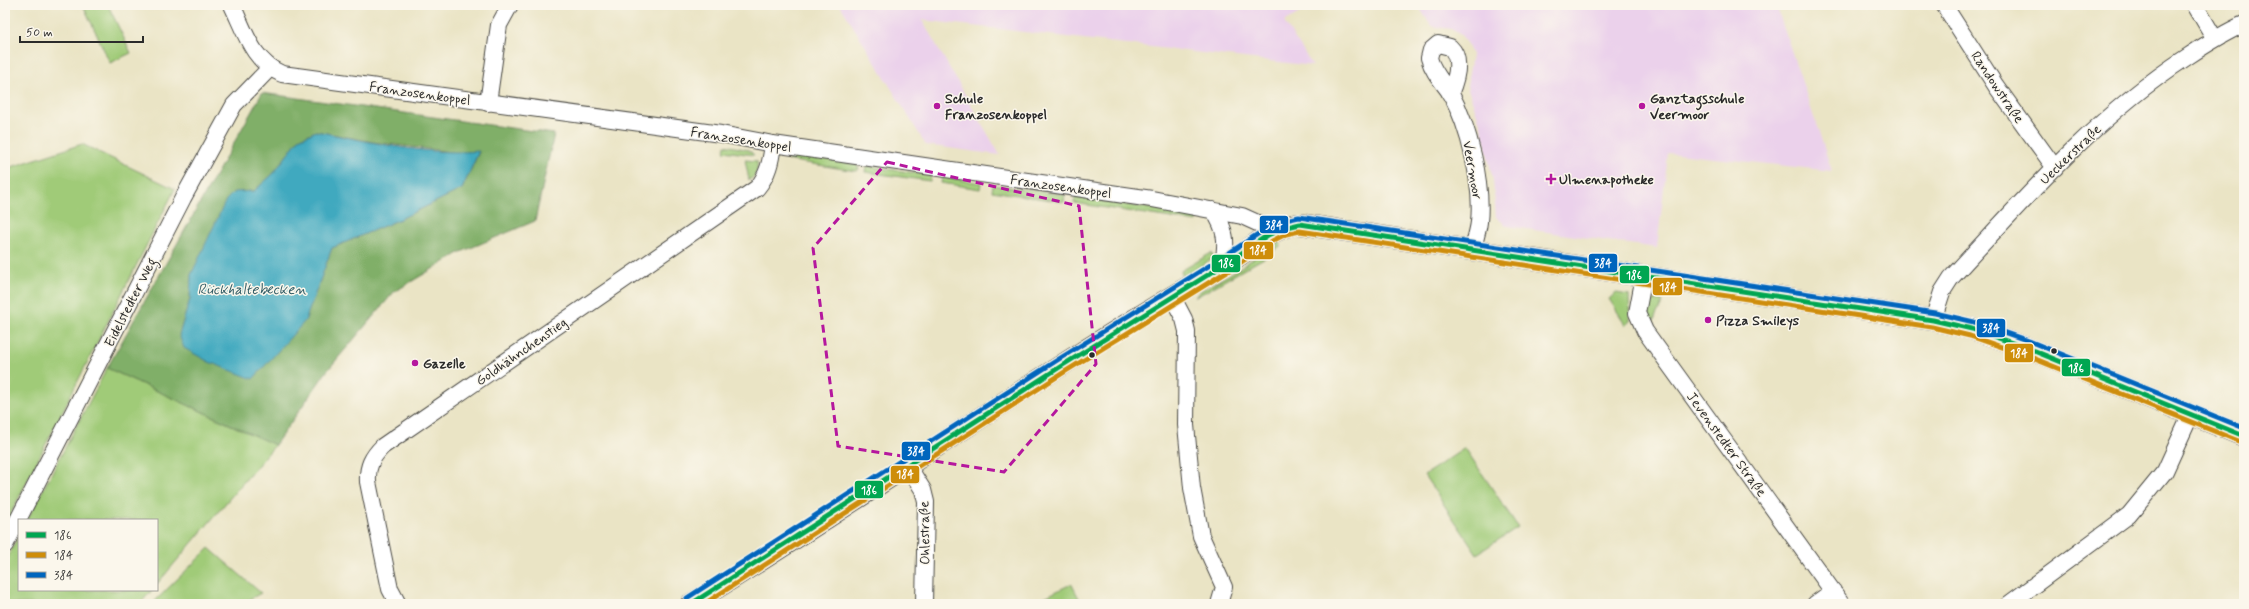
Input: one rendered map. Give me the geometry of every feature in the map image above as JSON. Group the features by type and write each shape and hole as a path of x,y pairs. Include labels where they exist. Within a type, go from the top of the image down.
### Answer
{"street":[{"path":"232,5 254,51 269,69"},
{"path":"488,103 499,25 510,5"},
{"name":"Randowstraße","path":"1944,5 1996,86 2055,168"},
{"path":"2195,5 2215,39"},
{"name":"Ueckerstraße","path":"1933,320 1942,292 1951,278 2055,168 2131,97 2215,39 2244,24"},
{"name":"Franzosenkoppel","path":"269,69 287,75 721,134 773,144 1152,199 1242,216 1275,231"},
{"name":"Eidelstedter Weg","path":"18,519 179,205 234,105 269,69"},
{"name":"Veermoor","path":"1450,94 1466,132 1478,191 1479,222 1473,248"},
{"name":"Goldhähnchenstieg","path":"398,604 390,589 368,482 368,467 375,454 383,446 757,188 764,180 768,170 773,144"},
{"path":"1213,210 1224,228 1226,239 1222,266"},
{"path":"691,604 779,550 1095,343 1222,266 1275,231 1291,225 1300,224 1473,248 1644,276 1933,320 1972,329 2028,348 2244,436"},
{"name":"Jevenstedter Straße","path":"1644,276 1638,313 1645,331 1842,604"},
{"path":"1172,296 1180,310 1187,331 1187,454 1201,536 1224,587 1223,596 1217,604"},
{"path":"2009,604 2128,515 2165,470 2191,414"},
{"name":"Ohlestraße","path":"908,466 923,490 926,502 924,604"},
{"name":"Eidelstedter Weg","path":"5,545 18,520"},
{"path":"1815,604 1833,591"}],"highlighted area":[{"path":"887,162 1079,206 1096,364 1004,472 838,446 813,248"}],"shaded area":[{"name":"Schule Franzosenkoppel","path":"840,5 1313,5 1284,22 1313,66 922,20 1000,155 926,145"},
{"name":"Ganztagsschule Veermoor","path":"1418,5 1776,5 1832,171 1668,153 1657,248 1507,226 1496,217 1493,180 1481,126 1467,86 1472,55 1468,44 1461,35 1451,29 1431,26"}],"green space":[{"path":"83,5 108,5 131,53 110,63"},
{"path":"262,93 554,134 535,221 461,252 394,292 327,371 275,445 107,368","holes":["316,131 373,142 459,153 479,152 462,189 398,220 332,248 305,321 179,335 190,299 191,275 234,192 254,191 273,174 299,139"]},
{"path":"82,144 175,189 5,525 5,169"},
{"path":"725,145 749,150 754,155 724,151"},
{"path":"798,155 856,164 859,169 856,171 787,160"},
{"path":"745,160 757,161 756,172 749,180"},
{"path":"866,166 931,175 930,181 865,172"},
{"path":"942,177 981,183 980,189 941,183"},
{"path":"993,185 1065,195 1064,202 992,191"},
{"path":"1075,197 1197,215 1197,222 1074,203"},
{"path":"1278,241 1281,245 1269,255 1194,298 1200,291 1237,270"},
{"path":"1211,253 1214,257 1183,280 1181,271"},
{"path":"1616,293 1629,295 1630,321 1626,325 1609,299"},
{"path":"1648,299 1663,302 1650,327 1645,315"},
{"path":"107,368 275,445 158,583 158,519 28,519"},
{"path":"1465,448 1518,527 1477,554 1424,475"},
{"path":"18,537 18,591 151,591 140,604 5,604 5,562"},
{"path":"209,548 261,593 241,604 152,604"},
{"path":"1071,584 1082,604 1031,604"}],"water":[{"name":"Rückhaltebecken","path":"316,131 418,150 459,152 479,151 462,189 398,220 332,248 305,321 253,379 209,362 184,348 179,335 190,299 191,275 226,200 234,192 254,191 273,174 299,139"}],"transit line":[{"name":"384","path":"687,598 1059,359 1264,230 1281,221 1299,217 1935,313 1974,322 2029,341 2244,428"},
{"name":"186","path":"691,604 1063,365 1227,263 1268,235 1283,228 1300,224 1933,320 1972,329 2027,348 2244,436"},
{"name":"184","path":"704,604 1066,371 1231,269 1272,241 1286,234 1300,231 1932,327 1970,336 2025,355 2241,442"}],"place":[{"name":"Schule Franzosenkoppel","path":"937,106"},
{"name":"Ganztagsschule Veermoor","path":"1642,106"},
{"name":"Ulmenapotheke","path":"1551,179"},
{"name":"Pizza Smileys","path":"1708,320"},
{"name":"Gazelle","path":"415,363"}]}
